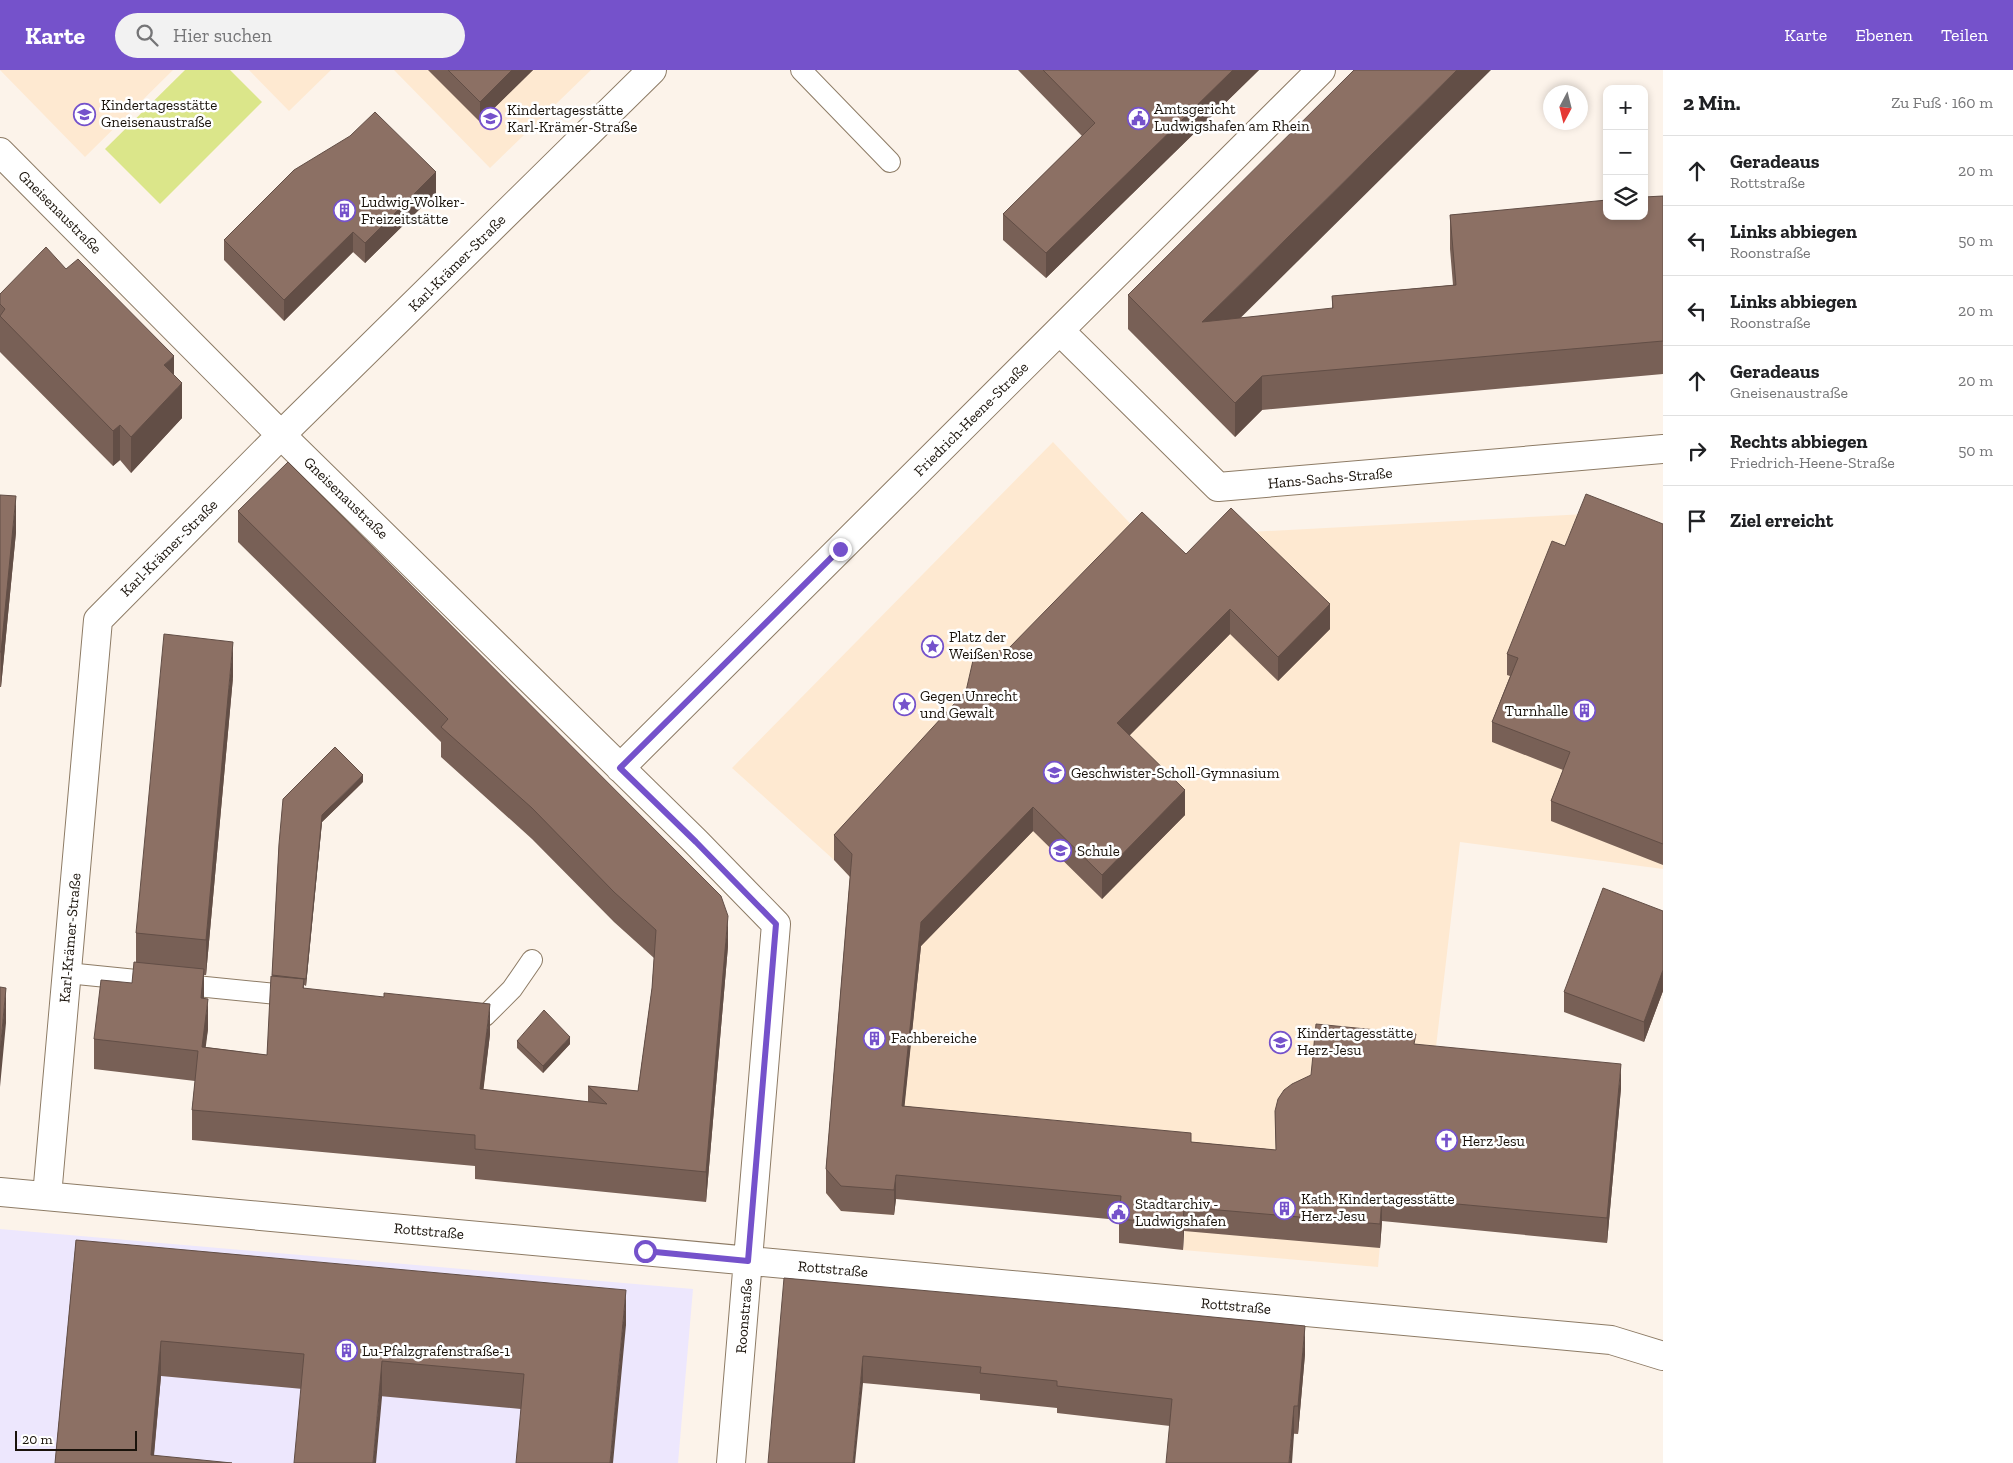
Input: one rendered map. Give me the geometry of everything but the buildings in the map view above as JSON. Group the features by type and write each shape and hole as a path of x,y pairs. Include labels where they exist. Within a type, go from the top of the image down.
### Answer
{"street":[{"name":"Karl-Krämer-Straße","path":"47,1196 98,620 281,435 652,70"},
{"name":"Friedrich-Heene-Straße","path":"620,768 1321,70"},
{"name":"Gneisenaustraße","path":"0,152 281,435 696,842"},
{"name":"Hans-Sachs-Straße","path":"1060,331 1218,487 1663,450"},
{"name":"Roonstraße","path":"696,842 776,924 731,1463"},
{"name":"Rottstraße","path":"0,1192 1611,1340 1663,1356"}],"lane":[{"path":"801,70 890,162"},
{"path":"445,1012 485,1016 512,989 532,960"},
{"path":"67,973 318,998"}],"shaded area":[{"name":"Kindertagesstätte Gneisenaustraße","path":"0,70 173,70 85,157"},
{"path":"249,70 331,70 289,111"},
{"name":"Kindertagesstätte Karl-Krämer-Straße","path":"394,70 591,70 490,168"},
{"name":"Schule","path":"1053,442 1142,536 1186,579 1231,533 1586,514 1663,544 1663,869 1460,842 1436,1047 1311,1103 1278,1124 1275,1135 1276,1147 1361,1219 1382,1221 1378,1267 1183,1250 1191,1158 895,1199 894,1215 841,1211 826,1193 852,879 834,860 732,768"},
{"path":"0,1229 693,1289 678,1463 0,1463"}],"green space":[{"path":"185,70 230,70 262,102 160,204 105,149"}],"place":[{"name":"Kindertagesstätte Gneisenaustraße","path":"85,114"},
{"name":"Amtsgericht Ludwigshafen am Rhein","path":"1138,118"},
{"name":"Kindertagesstätte Karl-Krämer-Straße","path":"491,119"},
{"name":"Ludwig-Wolker- Freizeitstätte","path":"345,211"},
{"name":"Platz der Weißen Rose","path":"933,646"},
{"name":"Gegen Unrecht und Gewalt","path":"904,705"},
{"name":"Turnhalle","path":"1584,711"},
{"name":"Geschwister-Scholl-Gymnasium","path":"1055,773"},
{"name":"Schule","path":"1061,851"},
{"name":"Fachbereiche","path":"875,1038"},
{"name":"Kindertagesstätte Herz-Jesu","path":"1281,1042"},
{"name":"Herz Jesu","path":"1446,1141"},
{"name":"Kath. Kindertagesstätte Herz-Jesu","path":"1285,1208"},
{"name":"Stadtarchiv - Ludwigshafen","path":"1119,1213"},
{"name":"Lu-Pfalzgrafenstraße-1","path":"346,1351"}],"route":[{"path":"645,1251 748,1261 776,924 620,768 840,549"}]}
